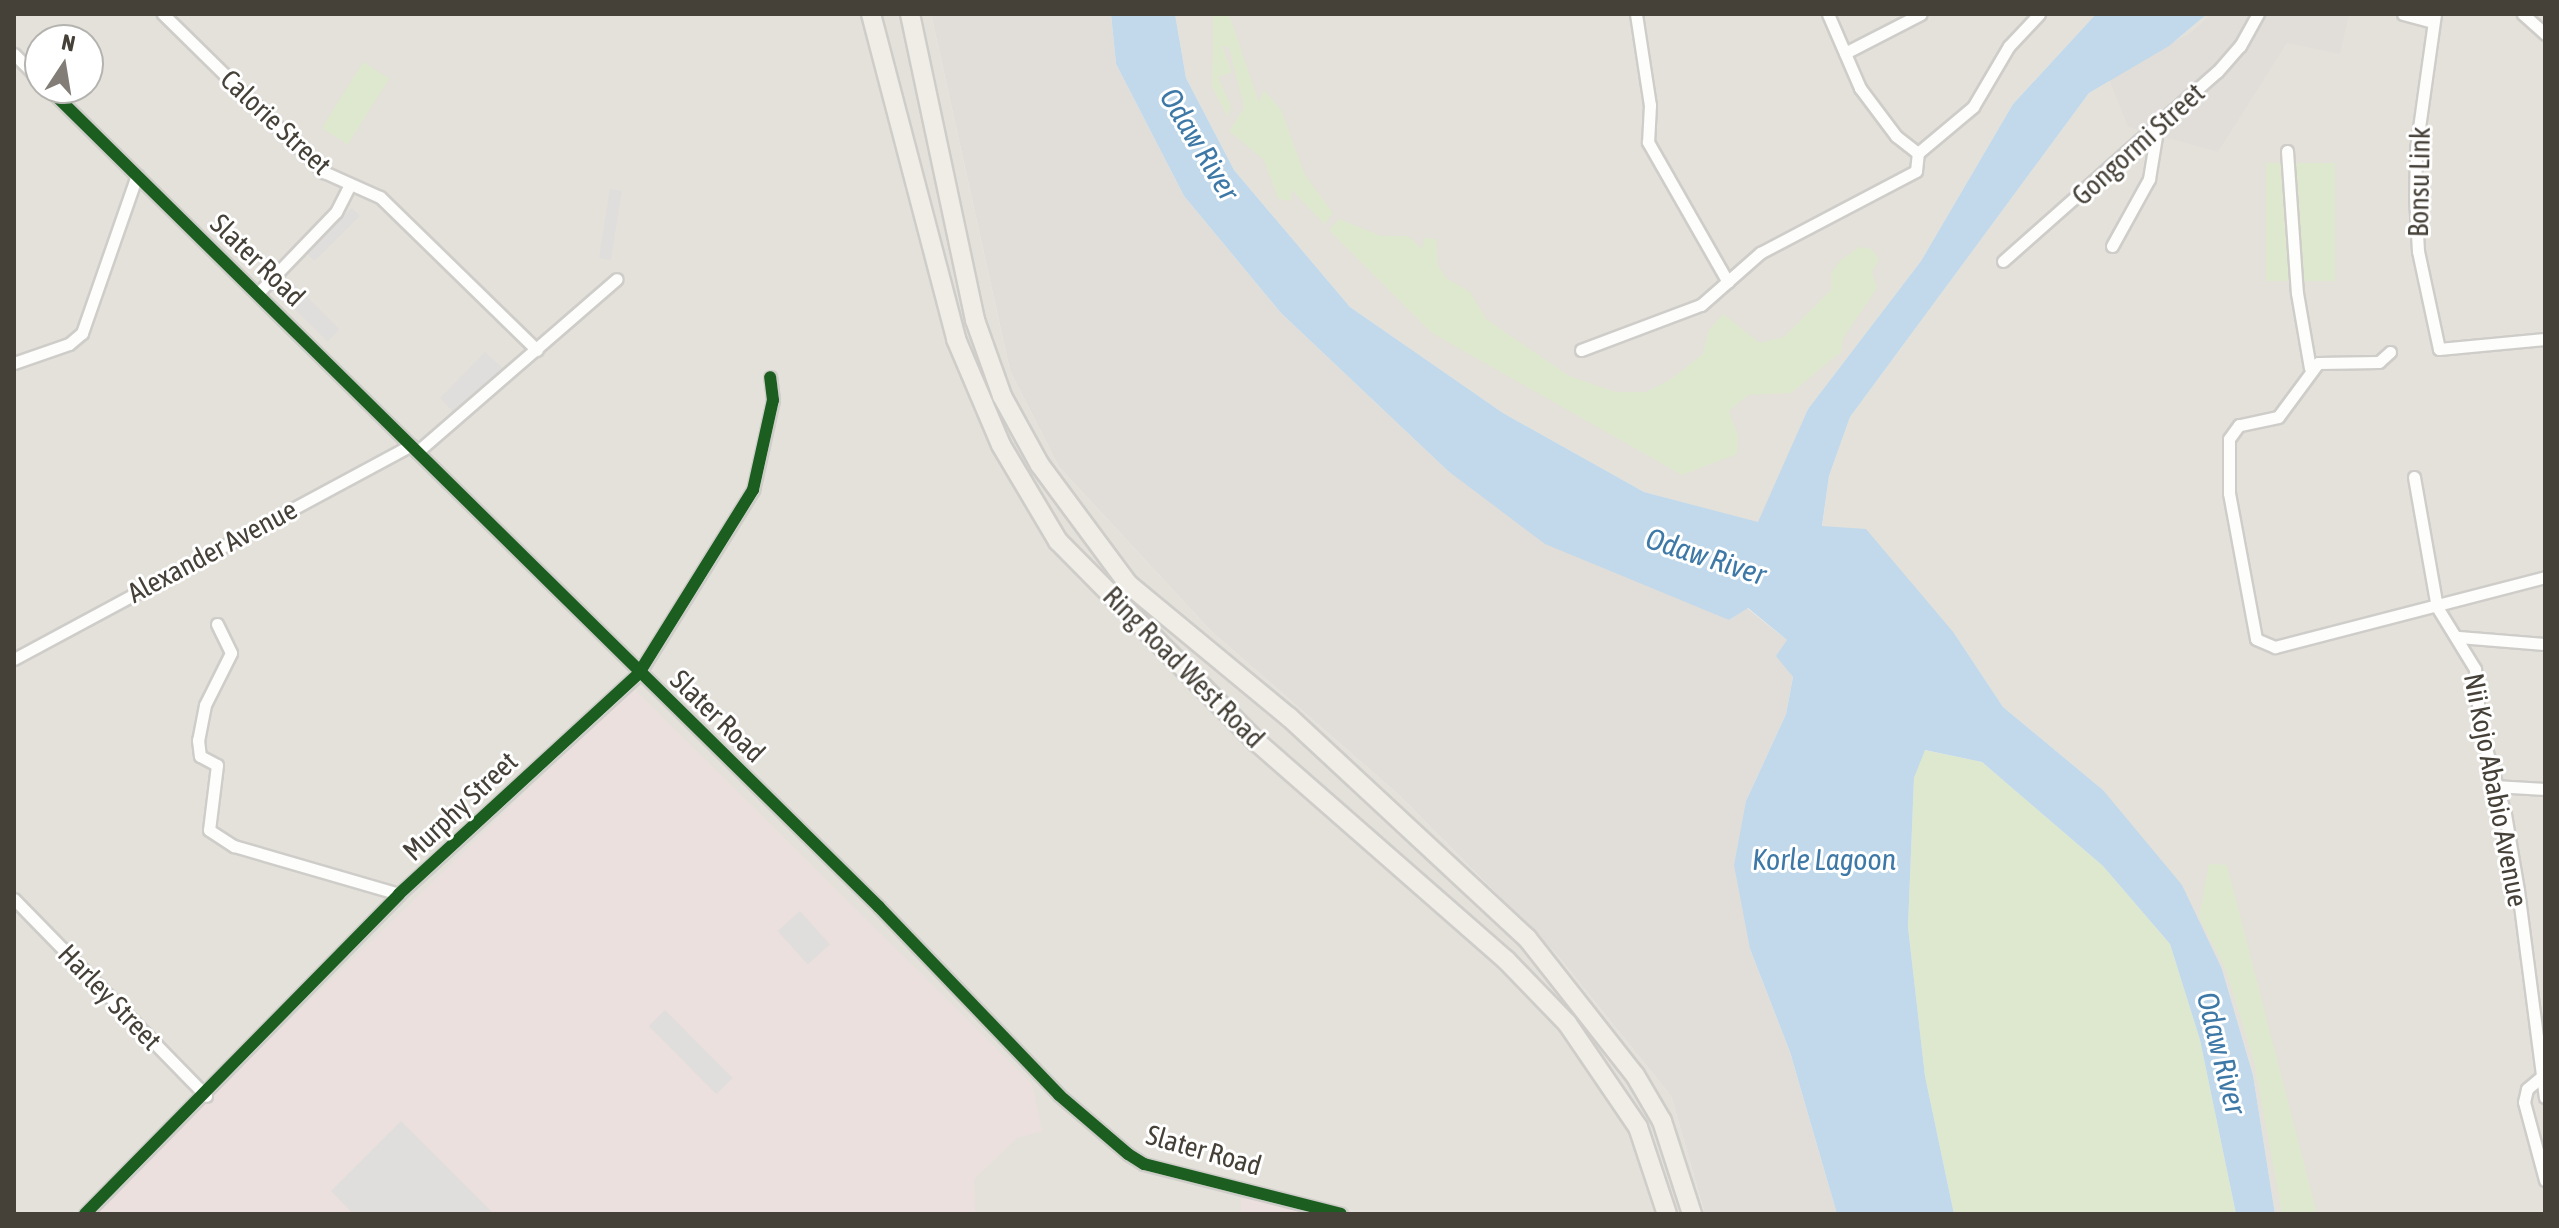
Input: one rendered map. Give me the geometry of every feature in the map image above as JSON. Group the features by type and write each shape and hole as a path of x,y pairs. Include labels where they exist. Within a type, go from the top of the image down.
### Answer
{"main road":[{"name":"Ring Road West Road","path":"871,14 956,339 1001,445 1058,541 1257,742 1506,960 1567,1023 1638,1127 1667,1214"},
{"name":"Ring Road West Road","path":"910,14 975,320 1002,396 1040,465 1128,584 1289,717 1527,938 1635,1075 1662,1121 1692,1214"}],"street":[{"name":"Calorie Street","path":"163,14 324,172 380,197 537,350"},
{"path":"1636,14 1650,105 1648,142 1726,277"},
{"path":"1828,14 1845,53 1881,117 1918,153"},
{"path":"1845,53 1921,14"},
{"path":"1581,350 1701,305 1726,277 1744,268 1760,253 1916,171 1918,153 1973,107 2009,46 2039,14"},
{"name":"Gongormi Street","path":"2003,261 2157,129 2240,46 2258,14"},
{"path":"2403,14 2433,18"},
{"path":"2523,14 2545,34"},
{"name":"Bonsu Link","path":"2433,18 2415,196 2418,251 2439,349 2545,339"},
{"name":"Slater Road","path":"64,104 897,925 1059,1095 1144,1164 1341,1214"},
{"path":"2112,246 2149,179 2157,129"},
{"path":"2287,151 2297,293 2310,368"},
{"path":"14,363 69,344 82,333 137,175"},
{"path":"258,293 336,212 350,185"},
{"name":"Alexander Avenue","path":"14,659 414,448 537,350 617,279"},
{"path":"2390,352 2379,362 2340,360 2310,368 2278,417 2239,425 2229,439 2229,493 2256,639 2275,647 2545,577"},
{"name":"Murphy Street","path":"85,1214 206,1096 399,894 639,673 753,490 773,400 770,377"},
{"path":"2414,477 2437,607"},
{"name":"Nii Kojo Ababio Avenue","path":"2437,607 2475,669 2478,713 2494,786 2505,814 2518,890 2540,1078 2545,1097"},
{"path":"217,624 231,653 205,705 198,740 200,756 217,765 209,830 234,846 399,894"},
{"path":"2458,637 2545,644"},
{"path":"2494,786 2545,789"},
{"name":"Harley Street","path":"14,899 206,1096"},
{"name":"Nii Kojo Ababio Avenue","path":"2540,1078 2527,1089 2524,1102 2545,1180"}],"shaded area":[{"path":"14,14 931,14 1010,371 1059,467 1211,631 1399,795 1557,955 1671,1096 1705,1214 14,1214"},
{"path":"931,14 1111,14 1116,64 1184,196 1281,313 1448,471 1729,620 1747,608 1787,640 1793,677 1786,714 1746,801 1750,949 1790,1052 1837,1214 1705,1214 1671,1096 1557,955 1399,795 1211,631 1059,467 1010,371"},
{"path":"1175,14 2096,14 2013,104 1921,261 1808,409 1759,523 1644,492 1503,413 1350,307 1234,170 1186,78"},
{"path":"2207,14 2545,14 2545,1214 2275,1214 2253,1075 2222,969 2103,790 2003,707 1954,633 1822,527 1829,476 1850,417 2089,93 2169,46"},
{"path":"2212,14 2349,14 2340,54 2287,43 2218,152 2128,127 2107,74 2189,34"},
{"path":"610,189 622,191 611,260 599,258"},
{"path":"352,208 360,216 315,261 307,253"},
{"path":"294,284 339,329 327,341 282,296"},
{"path":"485,352 504,369 453,412 440,398"},
{"path":"633,688 1032,1084 1042,1131 1017,1138 974,1179 975,1214 89,1214"},
{"path":"800,911 830,944 808,965 778,931"},
{"path":"665,1010 733,1078 717,1094 649,1026"},
{"path":"401,1121 492,1212 490,1214 353,1214 331,1191"},
{"path":"1241,1198 1332,1214 1241,1214"}],"green space":[{"path":"1213,14 1229,14 1259,103 1264,90 1281,110 1305,175 1333,213 1324,224 1291,189 1292,201 1278,199 1264,160 1229,131 1244,108 1229,47 1222,46 1232,72 1218,77 1231,106 1228,117 1212,87"},
{"path":"363,62 389,78 348,145 322,128"},
{"path":"2266,163 2335,163 2335,281 2266,281"},
{"path":"1339,219 1381,236 1408,236 1422,249 1424,238 1436,239 1438,266 1446,278 1470,292 1486,319 1569,376 1616,392 1646,392 1670,380 1703,354 1709,330 1723,314 1760,343 1784,337 1831,290 1831,273 1840,261 1859,247 1872,249 1879,260 1872,272 1877,288 1843,338 1841,352 1791,393 1748,395 1729,411 1738,436 1737,454 1682,475 1432,333 1329,230"},
{"path":"1924,750 1982,762 2103,866 2170,944 2200,1040 2236,1214 1954,1214 1925,1076 1908,927 1914,778"},
{"path":"2209,864 2227,865 2317,1214 2282,1214 2254,1061 2226,970 2199,917"}],"water":[{"path":"1111,14 1175,14 1186,78 1234,170 1350,307 1503,413 1644,492 1758,522 1808,409 1921,261 2013,104 2096,14 2207,14 2169,46 2089,93 1850,417 1829,476 1822,526 1866,529 1954,633 2003,707 2103,790 2182,885 2222,969 2253,1075 2275,1214 2236,1214 2200,1040 2170,944 2103,866 1982,762 1925,750 1914,778 1908,927 1925,1076 1954,1214 1837,1214 1790,1052 1750,949 1734,865 1746,801 1786,714 1793,677 1776,656 1787,640 1748,608 1729,620 1545,544 1448,471 1281,313 1184,196 1116,64"}],"cycle path":[{"path":"64,104 879,907 1059,1095 1144,1164 1341,1214"},
{"path":"85,1214 399,894 639,673 753,490 773,400 770,377"}],"water label":[{"name":"Odaw River","path":"1200,144"},
{"name":"Odaw River","path":"1706,556"},
{"name":"Korle Lagoon","path":"1824,859"},
{"name":"Odaw River","path":"2222,1053"}]}
